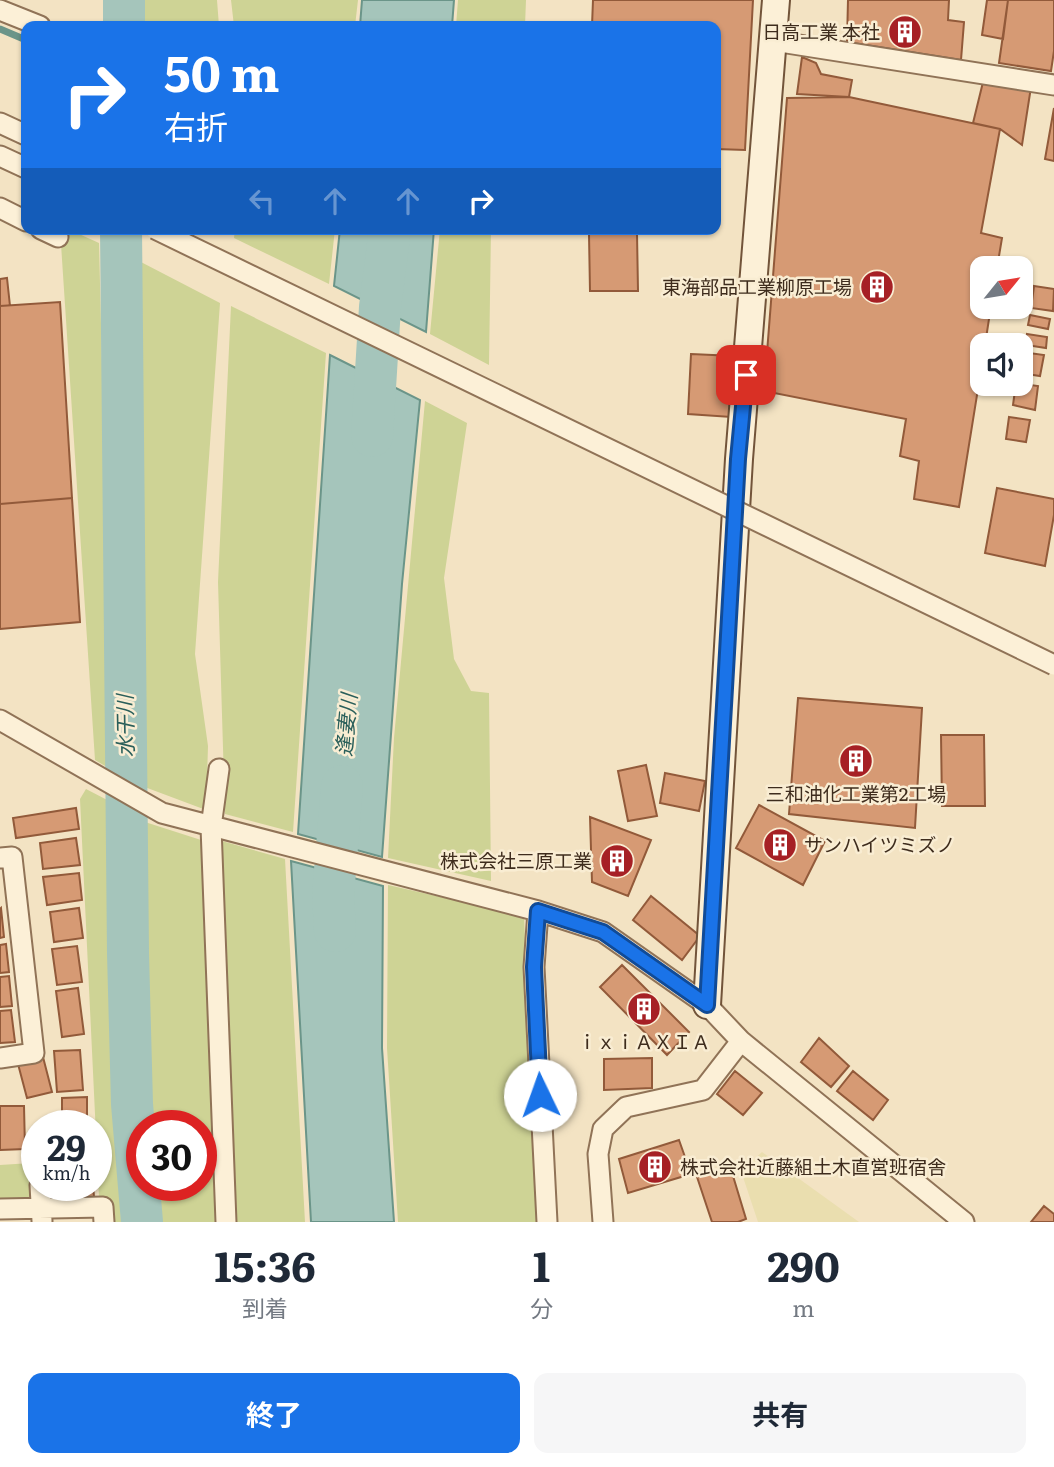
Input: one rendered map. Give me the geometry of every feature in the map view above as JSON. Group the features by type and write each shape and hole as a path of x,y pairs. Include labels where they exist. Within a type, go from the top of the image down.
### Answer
{"street":[{"path":"707,1005 738,459 776,0"},
{"path":"0,10 28,21"},
{"path":"774,41 1054,85"},
{"path":"0,123 21,133"},
{"path":"0,156 21,166"},
{"path":"0,208 21,218"},
{"path":"167,235 1054,664"},
{"path":"7,725 162,813 538,911 603,932 707,1005 741,1041 964,1222"},
{"path":"219,769 211,827 226,1222"},
{"path":"0,858 12,857 34,1053 0,1058"},
{"path":"538,911 534,967 547,1222"},
{"path":"603,1222 598,1154 603,1129 625,1107 703,1090 741,1041"},
{"path":"0,1209 42,1216 103,1208 104,1222"}],"shaded area":[{"path":"762,1152 859,1222 758,1222 741,1171"}],"green space":[{"path":"144,0 217,0 219,21 143,21"},
{"path":"231,0 358,0 356,21 233,21"},
{"path":"458,0 526,0 525,21 456,21"},
{"path":"60,235 81,235 99,243 112,770 95,760"},
{"path":"234,235 334,235 329,284 234,238"},
{"path":"439,235 491,235 489,365 430,334"},
{"path":"139,261 220,303 195,654 208,746 206,810 142,786"},
{"path":"231,306 326,353 293,832 225,814 218,582"},
{"path":"425,401 467,423 444,578 454,659 471,691 489,693 491,881 388,858 394,738"},
{"path":"86,789 111,802 121,1222 110,1222 108,1201 112,1201 112,1110 95,1110 80,799"},
{"path":"145,822 201,840 211,1110 152,1110 148,1042"},
{"path":"222,841 285,859 305,1222 237,1222"},
{"path":"388,885 524,916 538,1222 398,1222 387,1048"},
{"path":"21,1164 21,1198 0,1199 0,1165"},
{"path":"157,1201 214,1201 215,1222 159,1222"}],"water":[{"path":"362,0 454,0 452,21 360,21"},
{"path":"339,235 434,235 426,332 334,286"},
{"path":"330,355 420,400 402,584 382,857 298,834"},
{"path":"291,861 383,886 382,1048 394,1222 311,1222"}],"building":[{"path":"593,0 753,0 745,150 721,149 721,21 592,21"},
{"name":"日高工業 本社","path":"848,0 949,0 948,20 964,22 961,60 847,42"},
{"path":"987,0 1008,0 1003,39 982,35"},
{"path":"1008,0 1054,0 1054,51 1051,71 999,63"},
{"path":"802,57 816,63 821,74 852,80 849,97 797,94"},
{"path":"984,78 1031,87 1022,145 1000,129 973,123"},
{"name":"東海部品工業柳原工場","path":"849,97 1000,129 981,233 1002,238 999,256 970,256 970,319 989,319 987,333 970,333 970,396 977,396 959,507 914,499 919,461 900,456 906,419 764,391 787,98"},
{"path":"1054,108 1054,161 1045,159"},
{"path":"589,235 637,235 638,291 590,291"},
{"path":"7,278 10,306 0,306 0,279"},
{"path":"1034,286 1054,289 1053,311 1033,308"},
{"path":"60,302 72,498 0,504 0,306"},
{"path":"1033,316 1050,319 1048,329 1028,325"},
{"path":"1033,335 1047,337 1046,348 1033,346"},
{"path":"691,354 734,356 731,417 688,414"},
{"path":"1033,354 1044,355 1040,376 1033,375"},
{"path":"1033,385 1038,386 1035,410 1013,405 1014,396 1033,396"},
{"path":"1009,417 1030,420 1026,442 1006,439"},
{"path":"997,488 1054,499 1054,515 1045,566 985,553"},
{"path":"72,498 80,622 0,629 0,504"},
{"name":"三和油化工業第2工場","path":"798,698 922,708 915,828 789,814"},
{"path":"941,735 984,735 985,806 942,806"},
{"path":"646,765 657,816 628,821 618,771"},
{"path":"665,773 705,781 699,811 660,803"},
{"name":"サンハイツミズノ","path":"759,805 825,841 803,885 736,848"},
{"path":"76,808 79,829 16,838 13,818"},
{"name":"株式会社三原工業","path":"590,817 651,840 628,896 592,882"},
{"path":"76,838 80,865 43,869 40,843"},
{"path":"79,873 82,900 47,905 43,877"},
{"path":"651,896 700,936 682,960 633,920"},
{"path":"79,908 83,938 54,942 50,912"},
{"path":"0,909 4,937 0,938"},
{"path":"6,944 9,972 0,973 0,945"},
{"path":"77,946 82,982 57,985 52,949"},
{"name":"ｉｘｉＡＸＩＡ","path":"622,965 689,1032 667,1055 600,987"},
{"path":"9,976 12,1006 0,1007 0,977"},
{"path":"78,988 84,1034 62,1037 56,991"},
{"path":"11,1010 15,1042 0,1043 0,1011"},
{"path":"819,1038 849,1066 831,1087 801,1062"},
{"path":"80,1050 83,1090 57,1092 54,1051"},
{"path":"43,1057 52,1092 27,1098 18,1064"},
{"path":"652,1058 652,1088 604,1090 604,1059"},
{"path":"735,1071 762,1093 743,1115 717,1094"},
{"path":"853,1071 888,1100 873,1120 837,1091"},
{"path":"87,1097 87,1110 62,1110 62,1098"},
{"path":"0,1106 24,1106 24,1110 21,1110 21,1149 0,1150"},
{"name":"株式会社近藤組土木直営班宿舎","path":"679,1140 691,1174 628,1193 619,1159"},
{"path":"730,1166 746,1219 738,1222 712,1222 697,1177"},
{"path":"1044,1206 1054,1214 1054,1222 1031,1222"}],"waterway":[{"name":"水干川","path":"124,0 124,21"},
{"path":"0,29 21,38"},
{"name":"水干川","path":"121,235 128,953 132,1104 142,1222"},
{"name":"逢妻川","path":"372,436 380,307 389,235"},
{"name":"逢妻川","path":"335,931 333,895 342,786"}],"place":[{"name":"日高工業 本社","path":"905,32"},
{"name":"東海部品工業柳原工場","path":"877,287"},
{"name":"三和油化工業第2工場","path":"856,761"},
{"name":"サンハイツミズノ","path":"780,845"},
{"name":"株式会社三原工業","path":"617,861"},
{"name":"ｉｘｉＡＸＩＡ","path":"644,1009"},
{"name":"株式会社近藤組土木直営班宿舎","path":"655,1167"}],"route":[{"path":"540,1095 534,967 538,911 603,932 707,1005 733,590 738,459 746,375"}]}
